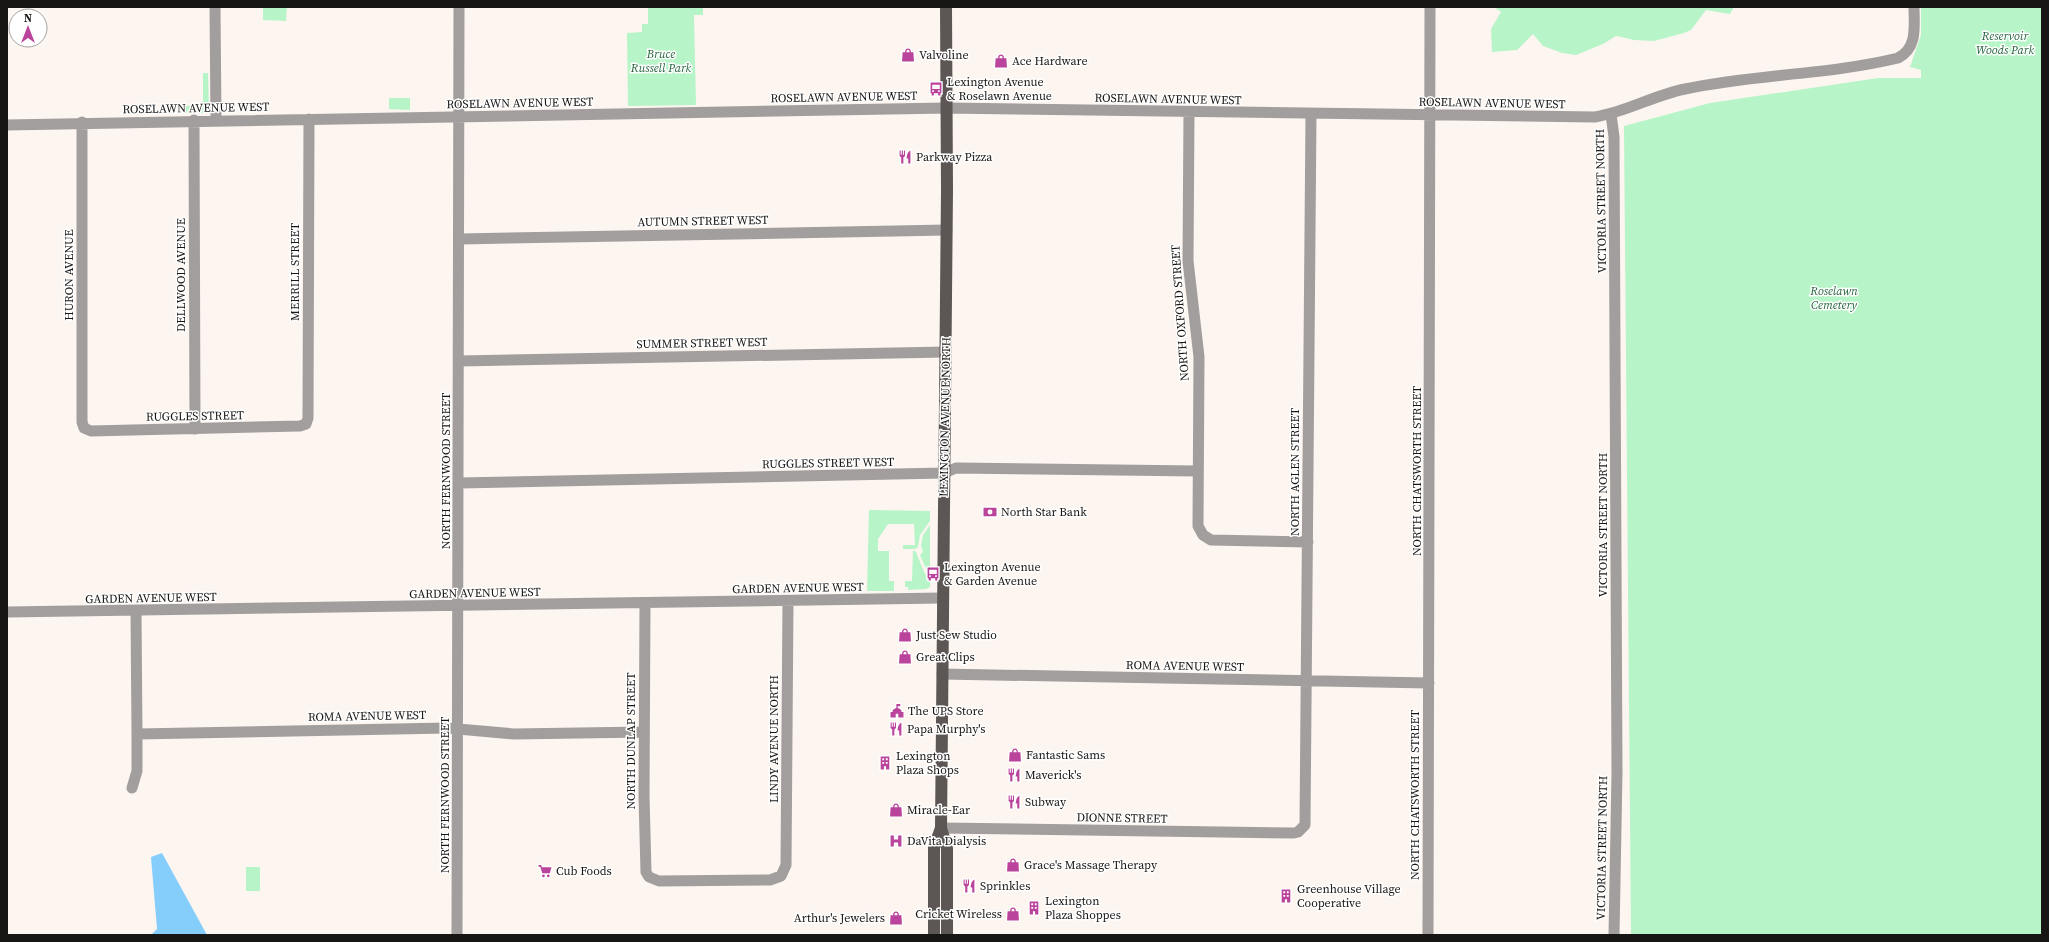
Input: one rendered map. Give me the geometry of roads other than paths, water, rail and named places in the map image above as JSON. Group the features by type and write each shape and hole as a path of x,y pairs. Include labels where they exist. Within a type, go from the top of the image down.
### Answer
{"main road":[{"name":"LEXINGTON AVENUE NORTH","path":"946,7 947,230 942,598 941,828 947,848 947,935"},
{"name":"LEXINGTON AVENUE NORTH","path":"934,935 934,847 941,828"}],"street":[{"path":"215,7 216,120"},
{"name":"NORTH FERNWOOD STREET","path":"457,935 460,361 459,7"},
{"name":"NORTH CHATSWORTH STREET","path":"1428,935 1430,7"},
{"name":"ROSELAWN AVENUE WEST","path":"7,125 82,122 946,108 1577,117 1611,114 1664,94 1724,83 1898,58 1908,52 1913,41 1914,7"},
{"name":"NORTH OXFORD STREET","path":"1189,112 1188,261 1199,358 1197,470 1198,526 1203,535 1211,540 1308,542"},
{"name":"NORTH AGLEN STREET","path":"1302,829 1307,820 1305,681 1308,542 1311,114"},
{"name":"VICTORIA STREET NORTH","path":"1611,114 1614,145 1616,757 1614,935"},
{"name":"MERRILL STREET","path":"306,424 308,418 309,119"},
{"name":"DELLWOOD AVENUE","path":"194,120 195,429"},
{"name":"HURON AVENUE","path":"82,122 82,422 84,428"},
{"name":"AUTUMN STREET WEST","path":"460,238 947,230"},
{"name":"SUMMER STREET WEST","path":"460,361 946,352"},
{"name":"RUGGLES STREET","path":"84,428 91,431 300,426 306,424"},
{"name":"RUGGLES STREET WEST","path":"459,484 944,473 956,468 1197,470"},
{"name":"GARDEN AVENUE WEST","path":"7,612 136,612 942,598"},
{"name":"LINDY AVENUE NORTH","path":"649,877 659,881 770,880 781,876 786,865 788,601"},
{"name":"NORTH DUNLAP STREET","path":"646,603 644,732 645,865 649,877"},
{"path":"132,788 137,771 138,734 136,612"},
{"name":"ROMA AVENUE WEST","path":"942,674 1429,683"},
{"name":"ROMA AVENUE WEST","path":"138,734 458,728 514,734 644,732"},
{"name":"DIONNE STREET","path":"941,828 1294,833 1302,829"}],"water":[{"path":"162,853 207,935 151,935 157,929 151,857"}],"place":[{"name":"Valvoline","path":"908,55"},
{"name":"Ace Hardware","path":"1001,61"},
{"name":"Lexington Avenue & Roselawn Avenue","path":"936,89"},
{"name":"Parkway Pizza","path":"905,157"},
{"name":"North Star Bank","path":"990,512"},
{"name":"Lexington Avenue & Garden Avenue","path":"933,574"},
{"name":"Just Sew Studio","path":"905,635"},
{"name":"Great Clips","path":"905,657"},
{"name":"The UPS Store","path":"897,711"},
{"name":"Papa Murphy's","path":"896,729"},
{"name":"Fantastic Sams","path":"1015,755"},
{"name":"Lexington Plaza Shops","path":"885,763"},
{"name":"Maverick's","path":"1014,775"},
{"name":"Subway","path":"1014,802"},
{"name":"Miracle-Ear","path":"896,810"},
{"name":"DaVita Dialysis","path":"896,841"},
{"name":"Grace's Massage Therapy","path":"1013,865"},
{"name":"Cub Foods","path":"545,871"},
{"name":"Sprinkles","path":"969,886"},
{"name":"Greenhouse Village Cooperative","path":"1286,896"},
{"name":"Lexington Plaza Shoppes","path":"1034,908"},
{"name":"Cricket Wireless","path":"1013,914"},
{"name":"Arthur's Jewelers","path":"896,918"}],"park label":[{"name":"Reservoir Woods Park","path":"2005,43"},
{"name":"Bruce Russell Park","path":"661,61"},
{"name":"Roselawn Cemetery","path":"1834,298"}]}
